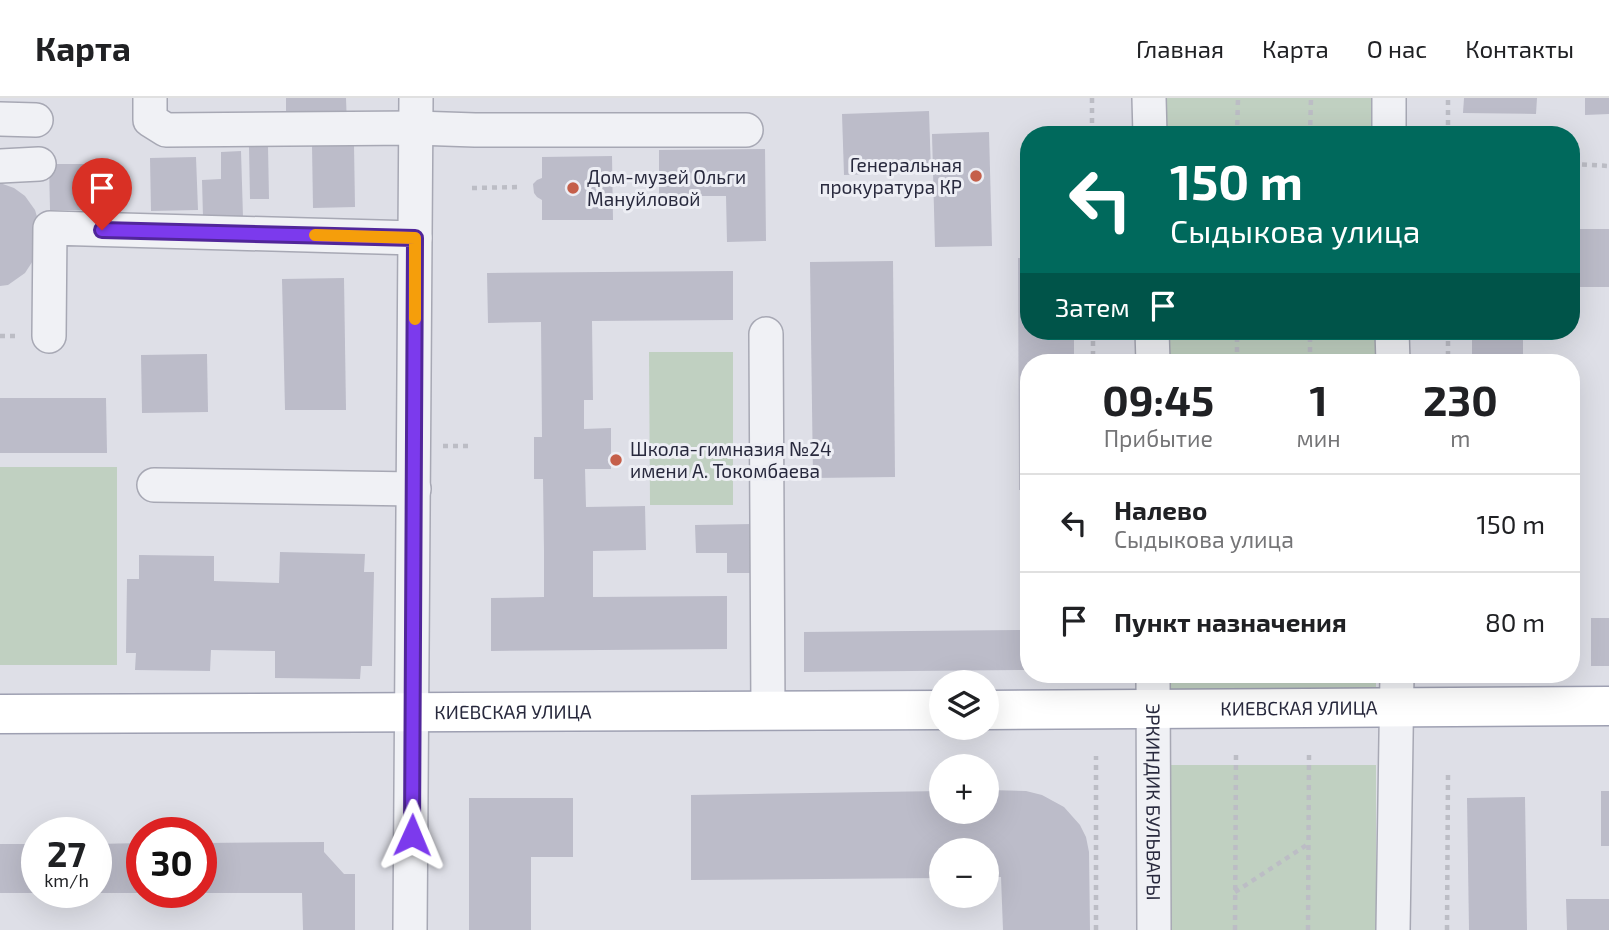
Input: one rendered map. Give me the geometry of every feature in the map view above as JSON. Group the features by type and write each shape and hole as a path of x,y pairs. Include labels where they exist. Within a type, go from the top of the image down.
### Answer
{"main road":[{"name":"КИЕВСКАЯ УЛИЦА","path":"999,709 1153,691 1397,691 1609,706"},
{"name":"КИЕВСКАЯ УЛИЦА","path":"0,714 929,710"}],"street":[{"path":"150,98 150,120 166,130 416,113 475,130 746,130"},
{"path":"1149,98 1150,126"},
{"path":"1390,98 1390,126"},
{"path":"410,930 416,113"},
{"path":"0,119 36,120"},
{"path":"0,166 39,164"},
{"path":"49,336 50,228 415,238"},
{"path":"766,334 768,711"},
{"path":"154,485 414,489"},
{"name":"ЭРКИНДИК БУЛЬВАРЫ","path":"1153,691 1154,930"},
{"path":"1393,930 1397,691"}],"path":[{"path":"1092,98 1093,126"},
{"path":"1237,126 1238,98"},
{"path":"1310,126 1311,98"},
{"path":"1448,98 1448,126"},
{"path":"1580,164 1609,166"},
{"path":"472,188 520,187"},
{"path":"1235,930 1236,755"},
{"path":"1308,930 1309,755"},
{"path":"1096,756 1096,930"},
{"path":"1447,930 1448,773"},
{"path":"1235,892 1309,844"}],"green space":[{"path":"1164,98 1376,98 1376,126 1164,126"},
{"path":"1164,340 1376,340 1376,354 1164,354"},
{"path":"649,352 733,352 733,505 650,505"},
{"path":"0,467 117,467 117,665 0,665"},
{"path":"1164,683 1376,683 1376,701 1164,701"},
{"path":"1164,765 1376,765 1376,930 1164,930"}],"building":[{"path":"286,98 346,98 347,126 286,127"},
{"path":"1464,98 1537,98 1536,114 1463,113"},
{"path":"1585,98 1609,98 1609,114 1585,115"},
{"path":"929,111 931,172 844,175 842,114"},
{"path":"989,132 992,246 935,247 932,134"},
{"path":"312,145 354,145 355,207 313,208"},
{"path":"249,146 268,146 269,199 250,199"},
{"path":"765,149 766,241 727,242 726,196 659,196 659,150"},
{"path":"241,151 243,217 203,217 202,180 221,179 221,152"},
{"name":"Дом-музей Ольги Мануйловой","path":"612,156 613,220 542,220 542,200 534,193 533,184 542,178 542,157"},
{"path":"196,157 198,210 151,211 150,158"},
{"path":"49,164 97,164 98,210 50,210"},
{"path":"0,183 25,196 35,210 41,230 38,253 25,273 8,285 0,286"},
{"path":"1580,229 1609,229 1609,287 1580,287"},
{"path":"1020,258 1020,340 1074,340 1074,354 1020,354 1019,490"},
{"path":"893,261 895,477 813,478 810,262"},
{"path":"733,271 733,320 592,321 593,400 584,400 584,429 611,428 611,469 585,469 586,507 645,506 646,550 593,551 593,597 727,596 727,649 491,651 491,598 544,597 544,551 543,479 534,479 534,437 542,437 541,322 488,323 487,273"},
{"path":"344,278 346,410 285,410 282,279"},
{"path":"1472,340 1523,340 1523,354 1472,354"},
{"path":"207,354 208,412 142,413 141,355"},
{"path":"0,398 106,398 107,453 0,453"},
{"path":"752,524 752,573 727,573 727,553 696,553 695,525"},
{"path":"280,552 365,554 364,572 374,572 372,666 361,666 360,679 275,678 275,651 211,650 210,671 135,670 136,653 126,653 127,579 139,579 139,555 214,556 214,581 279,583"},
{"path":"1591,618 1609,618 1609,666 1591,666"},
{"path":"1020,630 1020,670 804,672 804,632"},
{"path":"999,790 1026,791 1042,795 1064,807 1080,825 1086,837 1089,852 1090,930 1003,930 999,838 929,838 929,878 691,880 691,795 929,791 929,824 999,824"},
{"path":"1601,791 1609,791 1609,846 1601,846"},
{"path":"1525,797 1527,930 1469,930 1467,798"},
{"path":"469,798 573,798 573,857 531,857 531,930 469,930"},
{"path":"324,842 324,852 344,874 355,874 355,930 303,930 302,893 217,893 217,843"},
{"path":"126,843 126,893 112,893 112,844"},
{"path":"0,844 21,844 21,893 0,893"},
{"path":"1566,899 1609,899 1609,930 1567,930"}],"slow traffic":[{"path":"315,235 415,238 415,319"}],"place":[{"name":"Генеральная прокуратура КР","path":"976,176"},
{"name":"Дом-музей Ольги Мануйловой","path":"573,188"},
{"name":"Школа-гимназия №24 имени А. Токомбаева","path":"616,460"}],"route":[{"path":"102,230 415,238 412,835"}]}
